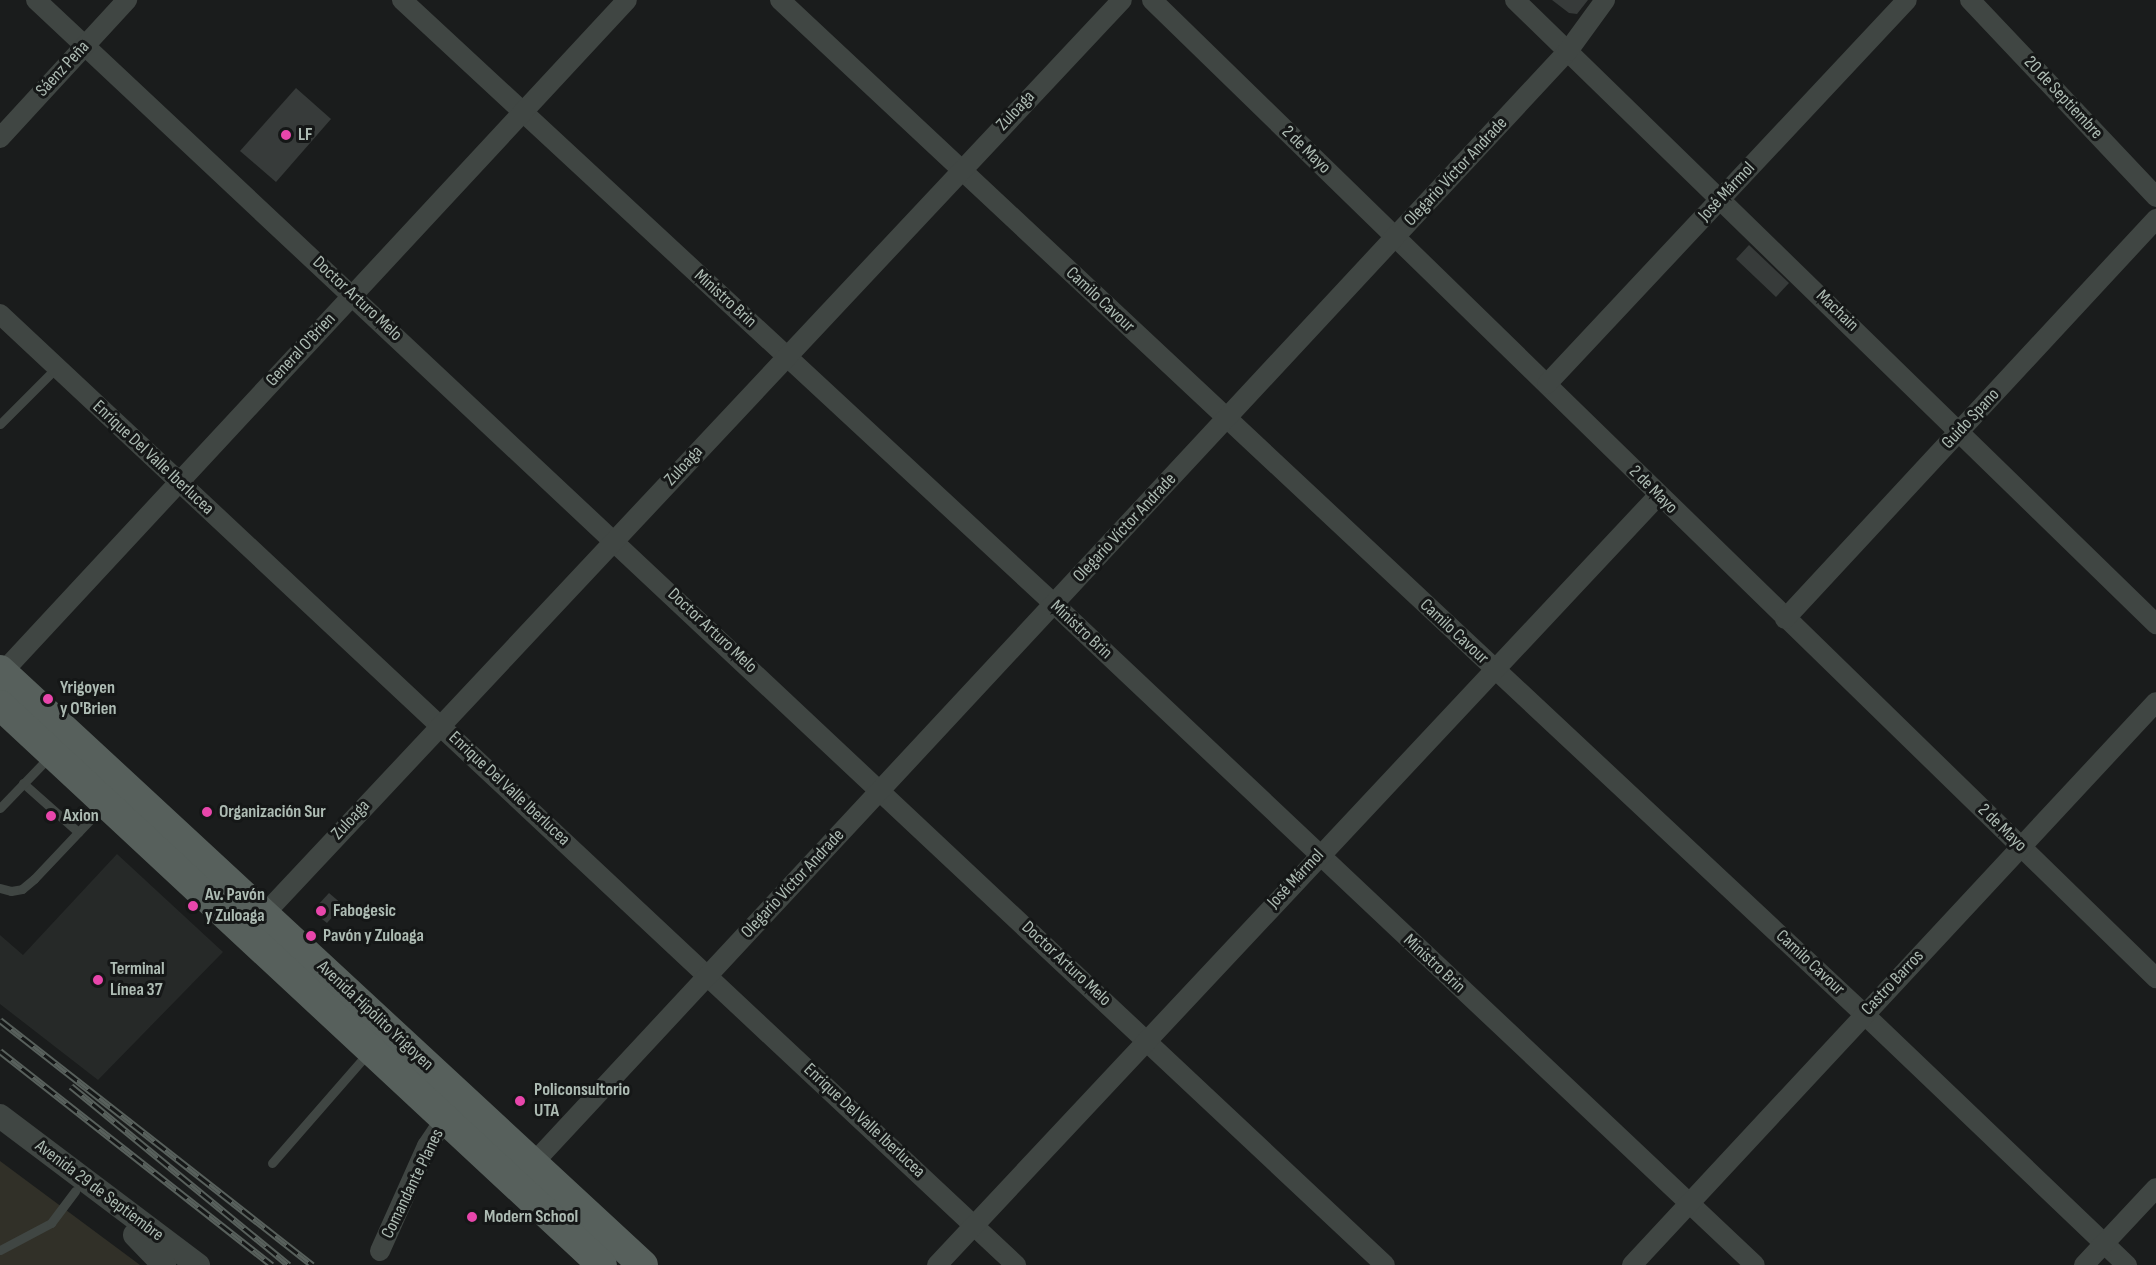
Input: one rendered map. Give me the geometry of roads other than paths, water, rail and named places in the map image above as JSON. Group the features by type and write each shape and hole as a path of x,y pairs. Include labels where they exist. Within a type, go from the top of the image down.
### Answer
{"main road":[{"name":"Avenida Hipólito Yrigoyen","path":"1,672 256,923 524,1173 602,1265"},
{"name":"Avenida Hipólito Yrigoyen","path":"0,705 106,802 256,923 371,1049 446,1118 524,1173 643,1265"}],"street":[{"name":"Doctor Arturo Melo","path":"36,0 882,790 1385,1265"},
{"name":"Sáenz Peña","path":"0,138 127,0"},
{"name":"Ministro Brin","path":"402,0 522,114 1054,604 1755,1265"},
{"name":"General O'Brien","path":"1,672 627,0"},
{"name":"Camilo Cavour","path":"780,0 1864,1014 2127,1265"},
{"name":"Zuloaga","path":"256,923 1122,0"},
{"name":"2 de Mayo","path":"1152,0 1547,384 1658,496 2156,978"},
{"name":"Machain","path":"1515,0 1960,430 2156,624"},
{"name":"Olegario Víctor Andrade","path":"524,1173 1568,51 1605,0"},
{"name":"José Mármol","path":"1547,384 1907,0"},
{"name":"20 de Septiembre","path":"1970,0 2156,196"},
{"name":"Guido Spano","path":"1785,619 2156,219"},
{"name":"Enrique Del Valle Iberlucea","path":"0,314 708,974 1016,1265"},
{"name":"José Mármol","path":"937,1265 1318,855 1658,496"},
{"name":"Castro Barros","path":"1632,1265 2020,845 2156,702"},
{"name":"Avenida 29 de Septiembre","path":"0,1116 198,1265"},
{"name":"Comandante Planes","path":"380,1251 427,1146 446,1118"},
{"name":"Avenida 29 de Septiembre","path":"0,1136 145,1242 164,1265"},
{"path":"2084,1265 2156,1188"}],"lane":[{"path":"0,424 57,367"},
{"path":"0,808 52,754"},
{"path":"24,783 78,832"},
{"path":"0,888 11,891 22,889 106,802"},
{"path":"272,1163 371,1049"},
{"path":"0,1250 51,1223 75,1191"}],"railway":[{"path":"0,1020 313,1265"},
{"path":"0,1051 272,1265"},
{"path":"71,1086 289,1265"}],"place":[{"name":"LF","path":"286,135"},
{"name":"Yrigoyen y O'Brien","path":"48,699"},
{"name":"Organización Sur","path":"207,812"},
{"name":"Axion","path":"51,816"},
{"name":"Av. Pavón y Zuloaga","path":"193,906"},
{"name":"Fabogesic","path":"321,911"},
{"name":"Pavón y Zuloaga","path":"311,936"},
{"name":"Terminal Línea 37","path":"98,980"},
{"name":"Policonsultorio UTA","path":"520,1101"},
{"name":"Modern School","path":"472,1217"}]}
